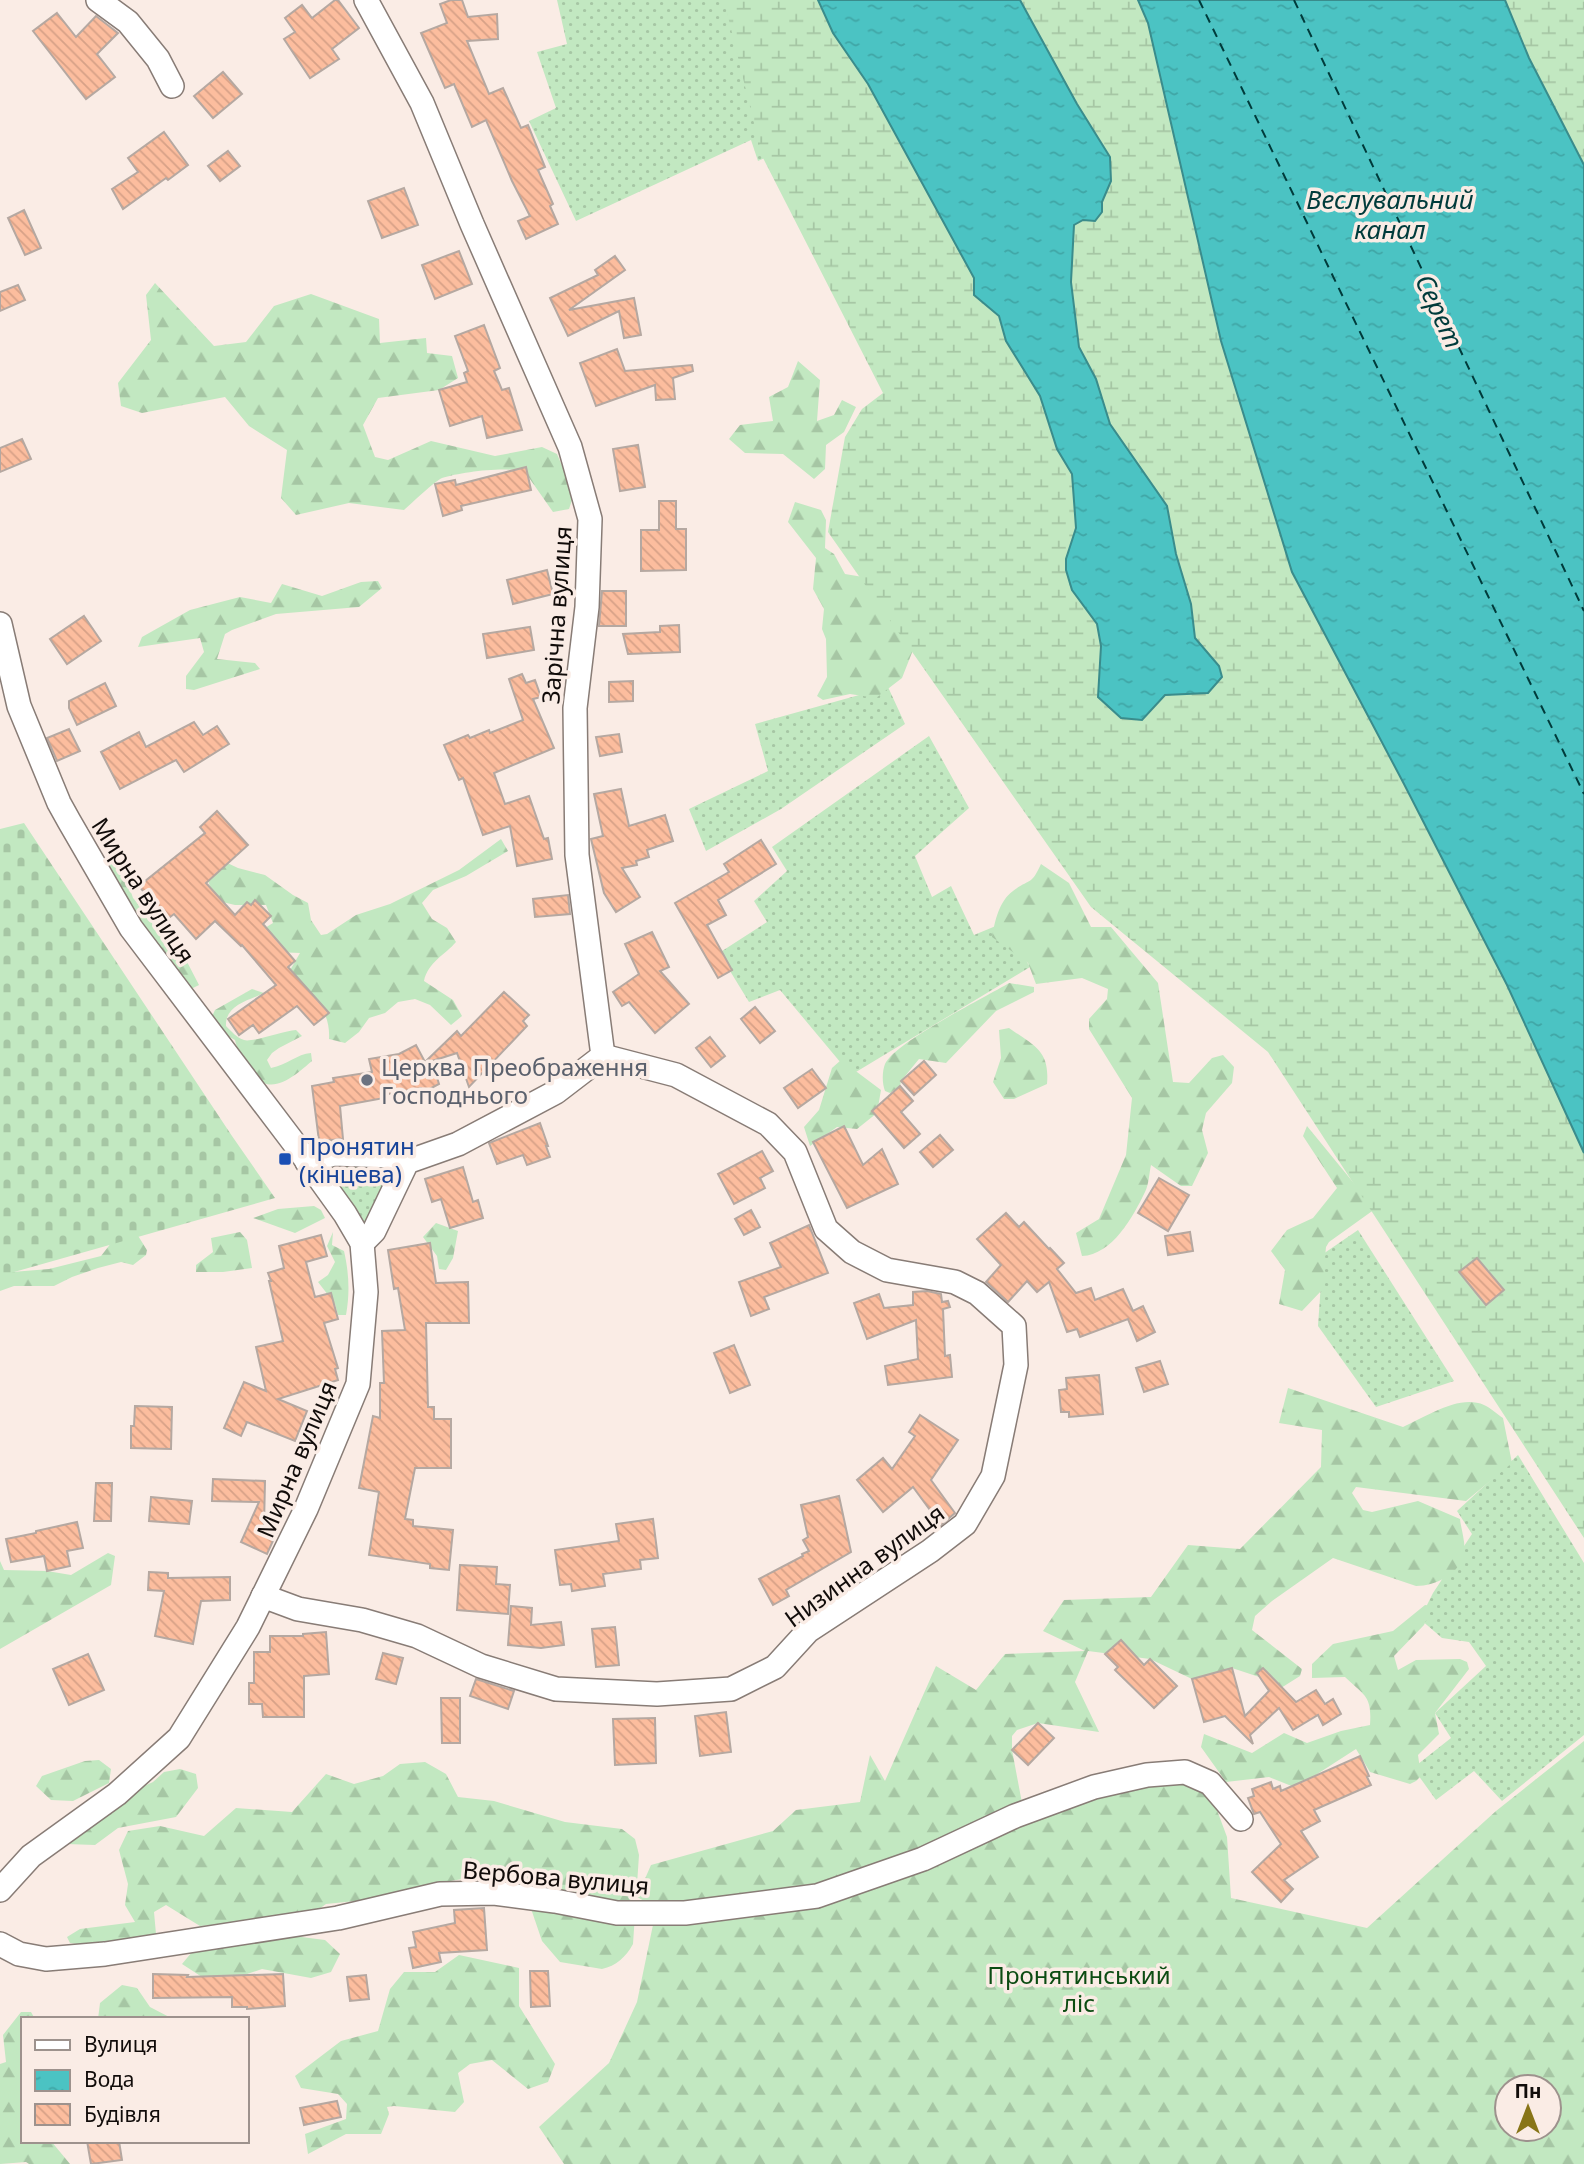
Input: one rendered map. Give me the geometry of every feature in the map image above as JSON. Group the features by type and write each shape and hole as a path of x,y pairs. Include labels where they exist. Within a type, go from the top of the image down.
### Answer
{"street":[{"path":"98,0 128,22 158,59 172,86"},
{"name":"Зарічна вулиця","path":"366,0 422,103 570,447 590,519 587,607 575,708 577,855 603,1056"},
{"name":"Мирна вулиця","path":"0,624 19,706 59,803 131,928 345,1214 362,1243 366,1292 358,1384 306,1509 248,1627 179,1738 117,1794 31,1856 0,1890"},
{"path":"307,1162 334,1154 388,1156 407,1162 458,1144 556,1092 603,1056"},
{"name":"Низинна вулиця","path":"263,1596 298,1609 362,1620 417,1636 481,1667 556,1689 657,1694 731,1689 775,1667 808,1631 965,1524 993,1476 1016,1365 1014,1326 976,1293 955,1282 887,1270 852,1252 826,1229 795,1152 768,1124 676,1074 603,1056"},
{"path":"362,1243 374,1231 407,1162"},
{"name":"Вербова вулиця","path":"0,1944 19,1954 46,1959 105,1954 338,1918 440,1894 494,1893 555,1900 617,1913 685,1913 817,1896 923,1860 1015,1816 1094,1787 1147,1775 1185,1772 1210,1783 1241,1819"}],"green space":[{"path":"557,0 797,0 831,128 758,161 751,140 576,221 529,121 556,108 537,52 567,44"},
{"path":"724,0 1138,0 1148,23 1221,341 1292,572 1507,985 1584,1153 1584,1538 1268,1052 1091,907 828,532 845,437 862,409 883,393 762,156"},
{"path":"1505,0 1584,0 1584,165 1529,58"},
{"path":"155,283 214,346 246,342 274,306 311,294 379,319 380,343 426,338 427,353 452,356 458,378 439,390 378,398 363,425 375,457 388,460 431,441 495,456 542,447 557,454 574,494 569,509 553,512 525,472 496,470 442,478 404,510 349,503 296,515 281,498 287,450 249,426 225,397 142,413 121,406 118,383 151,340 146,295"},
{"path":"798,361 820,380 817,421 834,415 842,400 856,407 844,432 826,445 825,469 814,479 783,454 745,453 729,439 740,425 773,421 769,397 788,387"},
{"path":"795,502 821,510 826,520 825,548 834,554 845,574 863,577 913,650 902,678 876,698 850,694 823,700 817,696 827,677 826,639 822,629 824,609 813,589 816,558 788,522"},
{"path":"378,581 382,588 359,607 276,614 225,634 217,659 255,663 260,669 194,690 186,689 186,676 204,652 200,638 138,647 142,637 190,610 240,597 271,603 282,584 322,596 361,582"},
{"path":"888,687 905,724 781,809 706,851 689,809 768,771 755,724"},
{"path":"929,736 969,808 915,856 932,897 951,886 974,935 1003,923 1030,967 851,1075 780,990 749,1002 719,953 767,922 754,901 787,871 772,847"},
{"path":"24,823 275,1198 0,1276 0,829"},
{"path":"501,839 508,851 466,876 433,890 422,903 432,919 447,928 456,942 433,964 424,981 453,1000 462,1016 451,1025 430,1005 415,999 398,1002 385,1013 369,1018 359,1032 345,1043 329,1039 327,1019 318,1001 289,972 300,953 276,952 260,931 273,923 266,905 235,905 214,900 208,880 223,861 265,875 308,903 311,920 321,935 327,934 356,915 390,904 459,870"},
{"path":"128,858 133,871 129,886 133,898 144,909 156,930 186,947 184,956 199,985 189,990 100,870 109,859"},
{"path":"1041,864 1069,883 1091,927 1111,927 1158,983 1173,1082 1189,1083 1212,1058 1223,1055 1234,1067 1232,1083 1206,1113 1202,1130 1208,1153 1192,1186 1181,1186 1151,1165 1145,1192 1120,1233 1103,1249 1082,1256 1076,1233 1099,1219 1126,1155 1132,1098 1089,1029 1089,1019 1107,999 1108,989 1082,978 1036,984 1028,963 992,937 1004,900 1032,879"},
{"path":"1009,983 1034,987 1034,992 996,1011 946,1063 919,1059 900,1086 890,1093 885,1091 883,1070 892,1055 961,1009"},
{"path":"252,989 264,993 233,1008 226,1026 244,1040 296,1030 302,1036 272,1053 267,1060 271,1068 311,1053 312,1061 293,1076 278,1083 264,1083 257,1078 235,1040 209,1023 215,1010"},
{"path":"1009,1028 1033,1045 1043,1056 1047,1084 1014,1099 1004,1099 993,1082 1001,1058 999,1030"},
{"path":"841,1060 881,1090 877,1113 857,1129 837,1127 810,1146 804,1127 819,1110 832,1068"},
{"path":"1307,1126 1375,1209 1329,1242 1326,1247 1322,1290 1302,1311 1279,1304 1285,1270 1271,1251 1287,1230 1313,1218 1337,1188 1303,1136"},
{"path":"338,1164 379,1164 388,1168 391,1179 365,1228 327,1176 329,1169"},
{"path":"314,1206 321,1210 325,1218 295,1233 253,1218 278,1209"},
{"path":"436,1223 458,1231 453,1258 446,1270 439,1269 437,1256 423,1237"},
{"path":"1358,1230 1454,1381 1376,1407 1318,1326 1323,1254"},
{"path":"135,1231 147,1250 146,1255 133,1265 121,1262 98,1268 54,1286 14,1286 0,1291 0,1273 49,1269 101,1256 115,1238"},
{"path":"240,1232 247,1240 252,1268 196,1272 196,1265 213,1252 211,1238"},
{"path":"333,1232 332,1245 344,1251 347,1267 346,1315 338,1315 335,1304 318,1282 328,1275 335,1262 327,1246"},
{"path":"1288,1388 1403,1427 1443,1408 1464,1402 1484,1405 1503,1418 1512,1463 1466,1501 1356,1487 1352,1493 1363,1510 1372,1512 1418,1501 1460,1519 1464,1553 1452,1573 1431,1584 1416,1586 1333,1558 1255,1616 1252,1630 1302,1669 1300,1676 1281,1688 1277,1683 1232,1668 1192,1679 1150,1659 1088,1651 1075,1682 1099,1732 1038,1723 1017,1730 1012,1736 1012,1750 1022,1803 1015,1816 790,1895 668,1914 637,1897 651,1865 773,1831 796,1810 860,1802 870,1755 885,1781 936,1666 976,1690 1005,1654 1085,1651 1043,1631 1064,1600 1151,1597 1188,1545 1240,1549 1321,1467 1322,1430 1279,1423"},
{"path":"1518,1455 1584,1563 1584,1735 1502,1801 1474,1771 1436,1800 1413,1768 1451,1738 1435,1713 1486,1666 1469,1642 1442,1638 1420,1619 1433,1593 1472,1534 1457,1511"},
{"path":"108,1553 115,1556 111,1585 0,1649 0,1561 4,1570 47,1571 71,1575"},
{"path":"1425,1605 1433,1606 1424,1625 1394,1656 1398,1670 1416,1660 1460,1659 1467,1662 1469,1669 1435,1713 1439,1734 1418,1755 1421,1776 1416,1781 1410,1784 1370,1772 1356,1749 1311,1778 1299,1789 1269,1777 1226,1782 1201,1747 1204,1734 1252,1753 1284,1733 1307,1743 1341,1731 1370,1725 1370,1708 1366,1697 1345,1677 1312,1678 1312,1664 1333,1644 1393,1631"},
{"name":"Пронятинський ліс","path":"1584,1741 1584,2164 564,2164 539,2127 609,2063 637,2002 654,1920 816,1905 1019,1822 1097,1795 1151,1784 1185,1782 1199,1789 1214,1802 1227,1837 1231,1898 1367,1928 1496,1811"},
{"path":"99,1760 111,1769 109,1783 73,1801 51,1800 36,1786 42,1776 85,1761"},
{"path":"425,1762 446,1774 458,1797 494,1801 565,1822 622,1829 635,1839 639,1855 633,1944 624,1957 612,1966 602,1969 560,1962 542,1941 524,1888 485,1875 428,1885 385,1898 326,1904 308,1917 200,1926 166,1905 154,1912 156,1934 151,1940 85,1945 70,1943 67,1937 80,1929 135,1922 125,1905 128,1884 119,1850 128,1831 160,1826 204,1836 236,1808 292,1812 326,1774 354,1784 383,1776 400,1764"},
{"path":"180,1769 196,1774 198,1788 176,1817 118,1828 95,1845 66,1844 93,1809 153,1782 164,1772"},
{"path":"270,1933 325,1940 340,1954 331,1972 311,1978 262,1969 241,1976 202,1977 182,1964 192,1952"},
{"path":"459,1955 519,1968 519,2006 555,2064 548,2082 528,2089 492,2060 470,2064 458,2073 464,2102 455,2112 387,2107 389,2114 381,2134 346,2134 308,2154 305,2134 346,2119 347,2104 338,2094 301,2088 295,2076 341,2041 378,2031 390,1989 404,1972 435,1972"},
{"path":"122,1985 137,1988 150,2007 169,2017 98,2017 100,2003"},
{"path":"21,2012 31,2012 34,2017 21,2017 21,2143 53,2143 70,2164 0,2164 0,2064 6,2062 3,2035"}],"water":[{"path":"818,0 1020,0 1077,104 1110,157 1111,181 1102,202 1102,212 1095,221 1083,220 1074,225 1071,282 1079,347 1096,379 1110,424 1167,506 1176,554 1191,604 1195,638 1219,666 1222,677 1208,693 1165,695 1142,720 1121,718 1098,697 1101,646 1097,624 1072,590 1066,570 1066,559 1076,528 1072,474 1057,449 1040,396 1006,341 999,316 974,295 974,278 868,84 833,33"},
{"name":"Веслувальний канал","path":"1138,0 1505,0 1529,58 1584,165 1584,1153 1507,985 1292,572 1221,341 1148,23"}],"building":[{"path":"338,0 359,28 332,49 339,59 310,78 284,39 295,32 285,18 302,5 312,18"},
{"path":"462,0 468,17 497,14 498,39 467,41 489,94 503,88 521,128 528,125 545,167 538,170 553,204 550,206 558,224 526,239 518,221 530,216 486,120 472,127 454,84 445,88 421,33 447,23 440,4"},
{"path":"57,13 76,37 96,16 118,33 97,54 115,77 86,99 33,31"},
{"path":"223,72 242,94 213,118 194,96"},
{"path":"164,132 188,165 123,209 112,189 138,172 128,158"},
{"path":"228,151 240,166 220,181 208,166"},
{"path":"404,188 418,225 382,238 368,201"},
{"path":"24,210 41,248 25,255 8,218"},
{"path":"459,251 472,284 435,299 422,265"},
{"path":"615,256 625,270 569,310 634,298 641,335 624,338 619,311 568,336 550,298 598,275 595,270"},
{"path":"18,285 25,300 0,311 0,292"},
{"path":"484,325 500,368 494,371 502,390 509,388 522,430 487,438 482,416 450,426 439,390 467,382 464,373 468,371 455,336"},
{"path":"617,349 625,371 692,365 693,371 673,378 675,399 656,400 655,385 596,406 580,363"},
{"path":"22,439 31,459 0,472 0,448"},
{"path":"638,445 645,487 620,491 613,449"},
{"path":"526,467 531,490 461,506 462,510 443,516 435,484 455,480 456,485"},
{"path":"659,501 676,501 676,529 686,529 686,570 641,571 641,530 659,530"},
{"path":"547,570 553,594 513,604 507,580"},
{"path":"602,591 626,591 626,626 599,626"},
{"path":"84,616 101,641 67,664 50,639"},
{"path":"679,625 680,652 628,654 623,634 660,632 660,626"},
{"path":"530,627 534,650 487,658 483,634"},
{"path":"522,674 526,683 535,680 541,697 533,699 554,748 494,773 505,804 529,796 544,839 548,838 552,859 517,866 510,826 483,835 463,778 459,780 444,745 468,735 470,738 489,730 490,733 523,720 509,679"},
{"path":"633,681 633,701 609,702 609,682"},
{"path":"105,683 116,706 77,725 69,708 69,701"},
{"path":"194,722 203,735 217,726 229,744 184,772 176,760 120,789 101,752 139,732 146,747"},
{"path":"69,729 80,751 57,761 47,738"},
{"path":"619,734 622,752 600,756 596,737"},
{"path":"621,789 629,826 665,815 673,841 647,850 649,857 636,861 637,865 622,868 640,897 616,912 604,893 591,839 603,836 594,794"},
{"path":"217,811 248,845 206,883 235,915 247,902 251,905 255,900 271,916 263,924 295,961 288,967 329,1013 314,1025 297,1006 259,1033 253,1025 239,1035 228,1019 276,985 242,945 215,921 196,939 174,914 166,920 139,886 205,833 200,827"},
{"path":"761,840 776,864 718,900 726,915 707,925 732,970 718,978 675,903 729,872 724,864"},
{"path":"568,895 570,914 535,917 533,899"},
{"path":"652,932 669,967 660,971 689,1004 655,1033 629,1002 622,1006 613,992 639,974 625,944"},
{"path":"504,992 529,1015 523,1021 527,1026 469,1087 457,1053 432,1061 439,1084 424,1092 421,1088 340,1106 343,1139 319,1141 312,1086 334,1082 333,1078 372,1072 369,1059 399,1054 416,1045 425,1062 457,1031 461,1036"},
{"path":"755,1007 775,1031 760,1043 741,1019"},
{"path":"710,1037 725,1056 711,1067 696,1048"},
{"path":"924,1061 936,1075 914,1095 901,1081"},
{"path":"812,1069 826,1088 798,1108 784,1088"},
{"path":"900,1086 913,1101 901,1112 920,1134 904,1148 872,1111"},
{"path":"540,1123 550,1157 527,1165 523,1155 497,1164 489,1143"},
{"path":"844,1126 863,1165 882,1149 898,1184 847,1208 813,1142"},
{"path":"940,1135 953,1150 933,1167 920,1152"},
{"path":"762,1151 773,1171 760,1178 765,1188 734,1204 718,1174"},
{"path":"463,1167 473,1202 478,1200 483,1218 450,1228 441,1199 432,1202 425,1179"},
{"path":"1159,1178 1189,1195 1168,1231 1138,1213"},
{"path":"751,1210 760,1227 744,1235 735,1219"},
{"path":"1006,1213 1019,1227 1024,1222 1064,1263 1057,1269 1076,1293 1091,1288 1095,1300 1123,1289 1133,1311 1143,1306 1155,1332 1137,1341 1128,1319 1080,1337 1077,1329 1067,1332 1049,1282 1037,1292 1027,1281 1008,1302 986,1282 1001,1265 977,1239"},
{"path":"809,1225 828,1273 764,1297 769,1309 751,1316 739,1282 781,1267 770,1243"},
{"path":"1190,1232 1193,1251 1168,1255 1165,1236"},
{"path":"321,1235 327,1256 306,1262 315,1297 331,1293 338,1319 324,1323 338,1368 335,1369 338,1380 278,1399 307,1411 295,1441 247,1422 241,1436 224,1428 244,1382 266,1391 256,1347 283,1341 268,1273 284,1268 279,1246"},
{"path":"430,1243 436,1283 468,1282 469,1323 426,1323 428,1407 434,1407 434,1419 451,1419 451,1468 415,1468 405,1519 413,1520 413,1526 453,1530 449,1570 430,1568 430,1564 369,1555 379,1492 359,1488 373,1416 380,1418 380,1383 384,1383 382,1331 405,1330 398,1288 394,1289 388,1250"},
{"path":"1477,1258 1504,1290 1486,1305 1459,1272"},
{"path":"913,1292 941,1294 942,1302 948,1301 950,1307 943,1309 945,1356 950,1355 952,1377 888,1385 885,1366 918,1359 916,1320 867,1339 854,1303 879,1294 884,1308 913,1305"},
{"path":"734,1345 750,1385 730,1393 714,1353"},
{"path":"1160,1361 1168,1384 1144,1392 1136,1368"},
{"path":"1099,1375 1103,1414 1069,1417 1069,1412 1061,1412 1059,1390 1067,1389 1066,1378"},
{"path":"135,1406 172,1407 171,1449 131,1448"},
{"path":"920,1415 958,1440 931,1480 955,1513 941,1525 913,1487 883,1512 857,1480 883,1458 892,1469 915,1436 909,1432"},
{"path":"213,1479 265,1481 264,1526 277,1532 267,1554 241,1542 259,1502 212,1501"},
{"path":"96,1483 112,1483 111,1521 94,1521"},
{"path":"839,1496 851,1552 786,1590 789,1596 773,1605 759,1579 809,1551 803,1540 808,1537 801,1505"},
{"path":"151,1497 192,1501 189,1524 149,1521"},
{"path":"653,1519 658,1558 640,1560 641,1569 603,1574 605,1586 572,1591 571,1584 560,1585 555,1550 619,1541 616,1524"},
{"path":"77,1522 83,1548 67,1551 70,1566 47,1571 44,1556 11,1562 6,1539"},
{"path":"460,1565 497,1567 496,1584 510,1585 508,1614 457,1610"},
{"path":"149,1572 168,1573 168,1578 230,1577 230,1600 201,1601 193,1644 155,1636 164,1591 148,1590"},
{"path":"511,1606 532,1608 531,1625 561,1622 564,1645 541,1648 508,1645"},
{"path":"615,1627 619,1665 596,1667 592,1629"},
{"path":"326,1632 329,1674 304,1676 304,1717 263,1717 262,1704 249,1704 249,1683 254,1683 254,1652 270,1652 270,1636 303,1636"},
{"path":"1121,1640 1144,1665 1150,1659 1177,1686 1154,1708 1115,1670 1118,1667 1105,1654"},
{"path":"383,1653 403,1658 396,1684 376,1679"},
{"path":"88,1654 104,1690 69,1705 53,1669"},
{"path":"1232,1668 1245,1716 1269,1691 1257,1673 1263,1668 1296,1702 1316,1690 1325,1704 1333,1699 1341,1714 1323,1725 1318,1715 1293,1730 1279,1708 1250,1735 1253,1744 1225,1716 1204,1722 1192,1679"},
{"path":"476,1679 514,1691 508,1709 470,1696"},
{"path":"441,1698 460,1698 460,1743 442,1743"},
{"path":"726,1712 731,1752 700,1756 695,1716"},
{"path":"655,1718 656,1763 615,1765 613,1719"},
{"path":"1038,1723 1054,1738 1028,1765 1012,1750"},
{"path":"1360,1756 1371,1785 1314,1810 1320,1821 1301,1831 1318,1857 1284,1880 1293,1889 1281,1902 1252,1872 1281,1844 1260,1812 1254,1814 1248,1798 1254,1796 1252,1789 1271,1782 1273,1789 1280,1786 1281,1791"},
{"path":"484,1908 487,1950 439,1953 441,1962 413,1968 409,1948 416,1947 413,1932 455,1923 454,1910"},
{"path":"530,1971 548,1971 550,2006 531,2007"},
{"path":"153,1974 188,1975 187,1977 283,1974 285,2006 247,2009 232,2007 232,1997 153,1998"},
{"path":"366,1975 369,1999 350,2001 347,1977"},
{"path":"337,2101 341,2117 304,2125 300,2108"},
{"path":"87,2143 119,2143 122,2160 91,2164"}],"ferry route":[{"path":"1199,0 1584,794"},
{"path":"1294,0 1584,611"}],"place":[{"name":"Церква Преображення Господнього","path":"367,1080"},
{"name":"Пронятин (кінцева)","path":"285,1159"}],"water label":[{"name":"Серет","path":"1440,311"}]}
